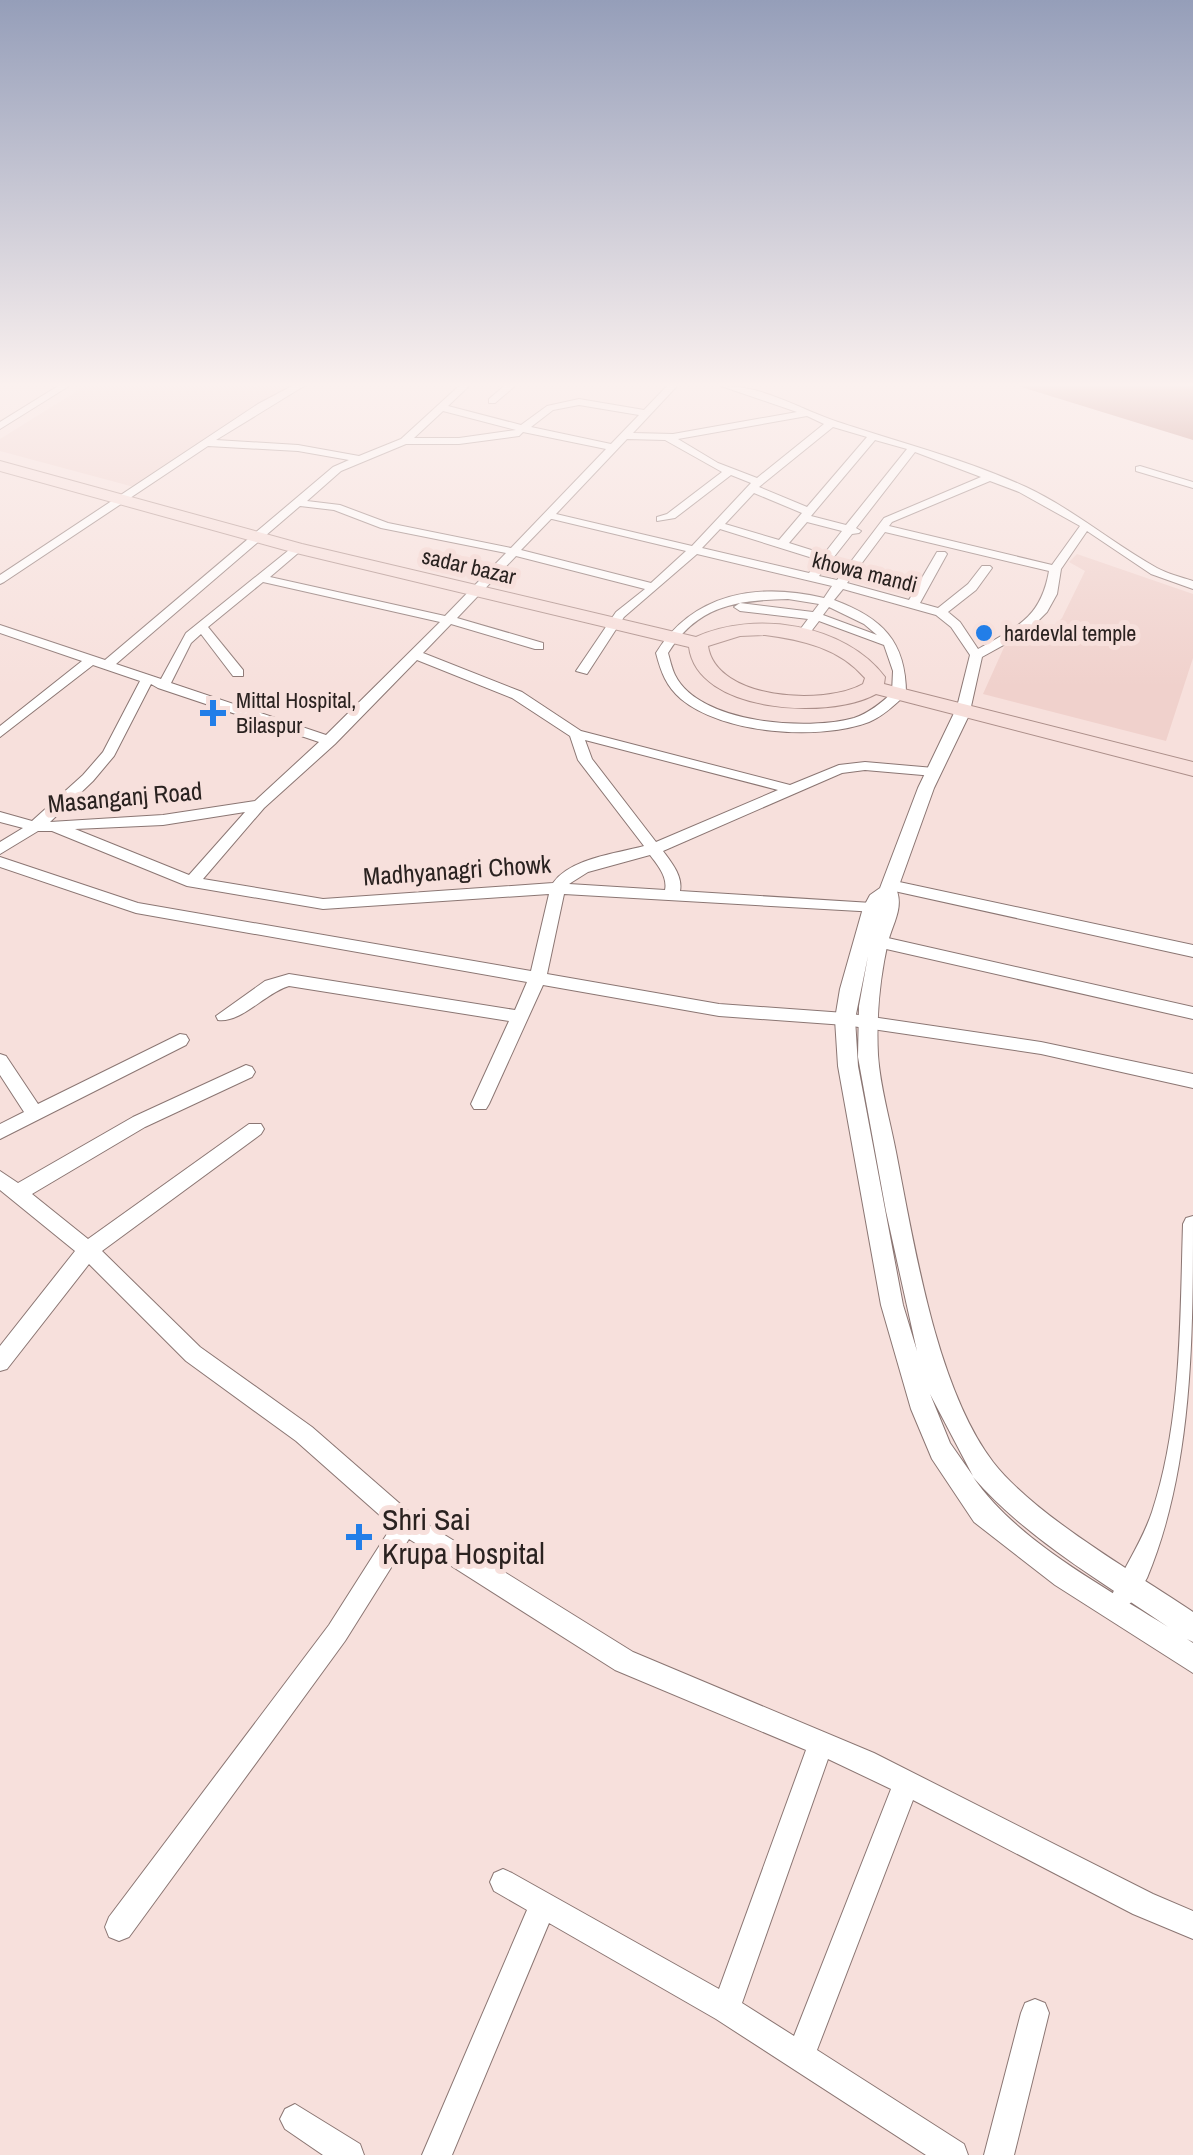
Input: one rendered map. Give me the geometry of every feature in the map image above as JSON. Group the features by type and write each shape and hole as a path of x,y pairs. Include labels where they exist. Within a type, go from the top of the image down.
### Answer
{"main road":[{"name":"sadar bazar","path":"79,487 298,548 698,643"},
{"path":"873,687 875,677 856,657 802,634 734,630 698,643 698,656 713,676 748,694 799,702 840,702 873,687 1193,769"}],"street":[{"path":"2,576 145,487"},
{"path":"106,666 317,487"},
{"path":"192,882 260,805 330,741 579,487"},
{"path":"661,520 710,487"},
{"path":"582,672 612,622 692,552 753,487"},
{"path":"758,487 808,515 848,530 878,532 1055,569"},
{"path":"781,545 831,487"},
{"path":"811,578 882,487"},
{"path":"802,634 878,532 896,514 964,487"},
{"path":"1015,487 1086,524 1154,572 1193,585"},
{"path":"299,503 336,507 385,526 515,552 652,587"},
{"name":"khowa mandi","path":"552,516 940,612 956,624 976,655"},
{"path":"717,524 826,558"},
{"path":"1086,524 1055,569 1051,594 1034,619 976,655 962,711 883,895 849,989 936,1380 982,1468 1012,1500 1193,1628"},
{"path":"163,685 180,648 201,626 298,548"},
{"path":"913,604 941,554"},
{"path":"940,612 972,587 986,568"},
{"path":"260,578 447,620 539,646"},
{"path":"768,595 828,602 867,621 896,648 900,660 899,694 884,709 861,720 828,728 757,725 702,707 684,693 662,663 662,652 670,636 690,616 714,605 768,595"},
{"path":"714,605 816,616 896,648"},
{"path":"201,626 238,673"},
{"path":"2,631 330,741"},
{"path":"416,654 517,694 576,734 790,788"},
{"path":"0,733 91,660"},
{"path":"0,817 35,827 109,753 147,680"},
{"path":"576,734 585,760 656,848 672,877 672,893"},
{"path":"480,1104 538,977 558,888 565,878 582,868 656,848 790,788 852,766 934,772"},
{"name":"Masanganj Road","path":"0,848 35,827 163,820 260,805"},
{"name":"Madhyanagri Chowk","path":"58,828 192,882 323,904 558,888 883,895 1193,951"},
{"path":"0,862 136,908 718,1010 857,1020 1041,1048 1193,1081"},
{"path":"883,895 892,903 857,1020 851,1083 892,1305 923,1409 942,1451 983,1513 1064,1576 1193,1658"},
{"path":"879,942 1193,1013"},
{"path":"224,1016 288,980 522,1017"},
{"path":"0,1132 180,1040"},
{"path":"0,1061 35,1114"},
{"path":"246,1072 10,1186 88,1250 192,1354 304,1434 406,1524 624,1660 821,1744 1193,1925"},
{"path":"0,1362 88,1250 256,1129"},
{"path":"1114,1607 1131,1586 1172,1502 1189,1428 1193,1224"},
{"path":"995,1522 1012,1500"},
{"path":"119,1927 337,1632 406,1524"},
{"path":"726,2009 821,1744"},
{"path":"800,2056 906,1784"},
{"path":"503,1882 726,2009 953,2155"},
{"path":"437,2155 543,1904"},
{"path":"999,2155 1035,2012"},
{"path":"296,2119 340,2153"}],"shaded area":[{"path":"1077,554 1193,594 1193,658 1166,741 983,694 1005,645 1014,637 1043,637 1062,618 1085,571 1069,562"}],"place":[{"name":"hardevlal temple","path":"984,633"},
{"name":"Mittal Hospital, Bilaspur","path":"213,713"},
{"name":"Shri Sai Krupa Hospital","path":"359,1537"}]}
